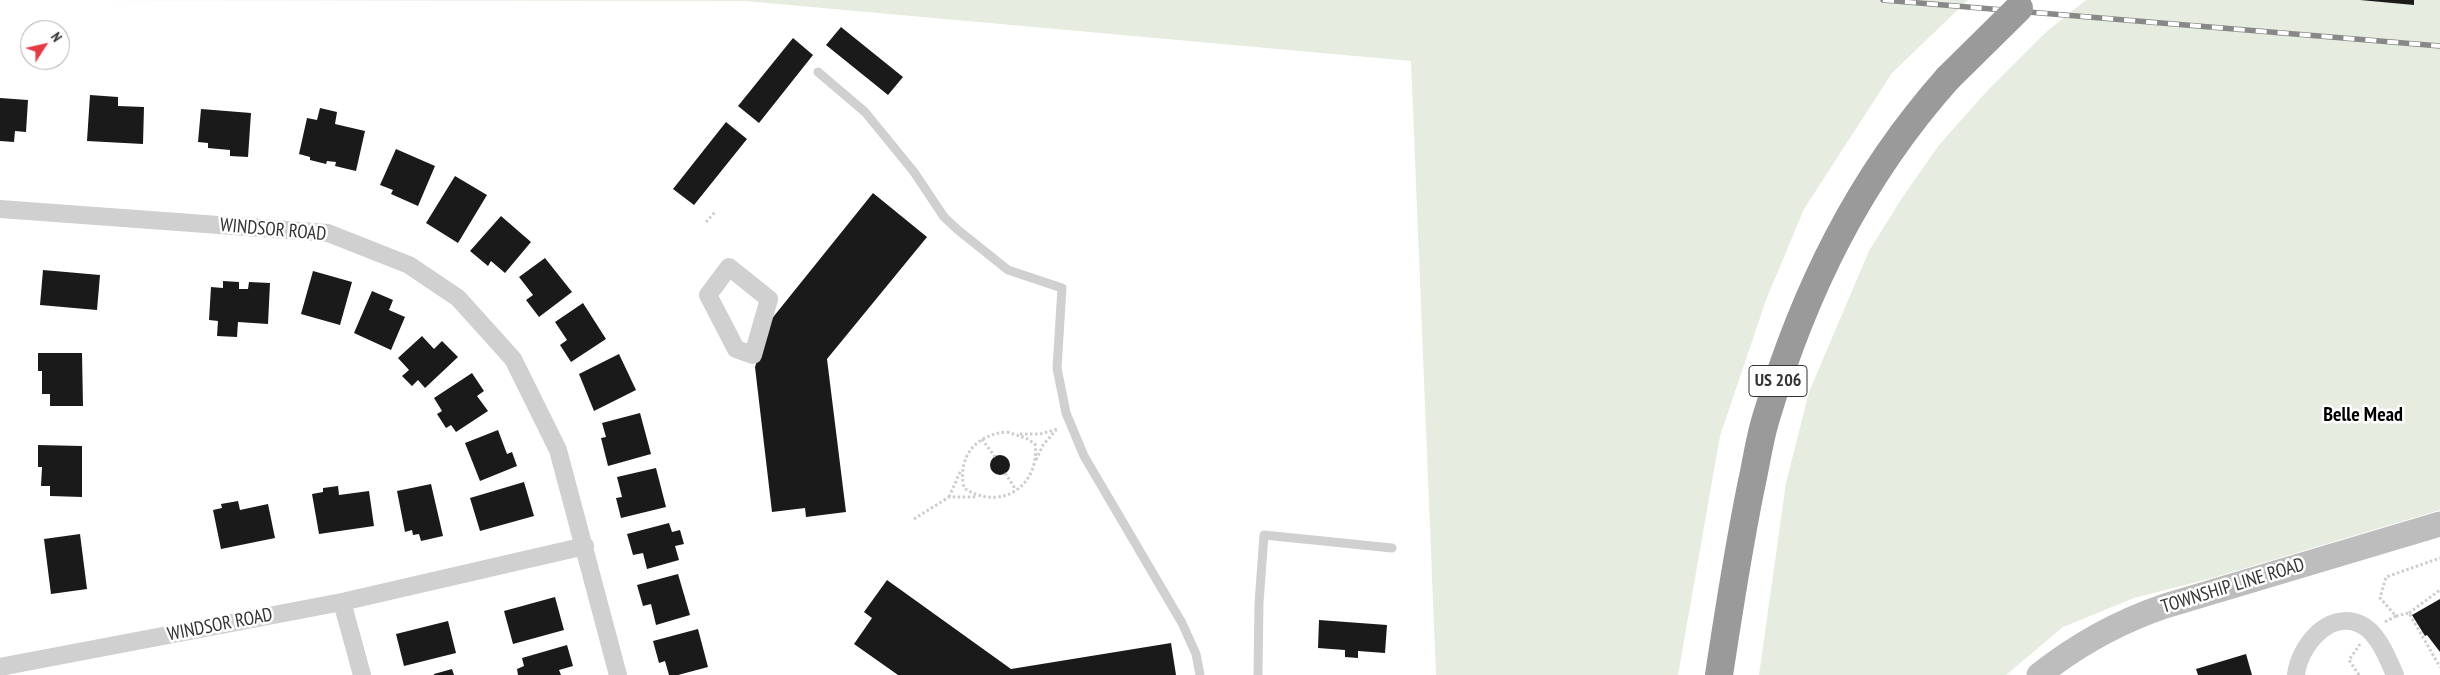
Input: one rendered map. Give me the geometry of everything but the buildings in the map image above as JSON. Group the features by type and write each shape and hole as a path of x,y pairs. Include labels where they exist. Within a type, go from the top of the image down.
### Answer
{"highway":[{"name":"US 206","path":"1719,675 1743,524 1765,420 1792,341 1822,266 1877,168 1914,116 1961,64 2022,3"}],"street":[{"name":"WINDSOR ROAD","path":"0,209 328,232 409,265 458,298 513,359 558,450 618,675"},
{"path":"729,267 769,299 753,355 736,350 708,295 729,267"},
{"name":"TOWNSHIP LINE ROAD","path":"2038,675 2090,638 2128,619 2165,606 2440,524"},
{"name":"WINDSOR ROAD","path":"0,667 342,602 585,546"},
{"path":"342,602 362,675"},
{"path":"2296,675 2297,662 2314,635 2326,627 2342,622 2360,624 2370,632 2384,651 2395,675"}],"lane":[{"path":"818,72 865,112 914,172 944,217 958,230 1008,270 1062,288 1057,368 1066,413 1084,456 1182,623 1196,654 1200,675"},
{"path":"1258,675 1259,603 1264,535 1392,548"}],"path":[{"path":"706,222 715,212"},
{"path":"914,519 949,497 1006,496 1016,490 1024,484 1043,445 1058,429 1040,434 996,433 982,438 971,448 949,497"},
{"path":"1017,434 1034,444 1034,465"},
{"path":"982,438 995,457"},
{"path":"962,468 964,488 984,497"},
{"path":"1005,473 1016,490"},
{"path":"2396,616 2380,598 2386,577 2440,558"},
{"path":"2359,675 2349,660 2370,632 2396,616 2409,613 2440,590"},
{"path":"2409,613 2440,667"}],"shaded area":[{"path":"53,0 1968,0 1892,73 1804,209 1766,300 1720,436 1678,675 1436,675 1411,61 745,1"},
{"path":"2086,0 2440,0 2440,510 2212,578 2134,598 2063,627 2006,675 1759,675 1786,483 1809,392 1869,251 1902,198 1939,145 1988,90 2045,33"}],"railway":[{"path":"1883,0 2440,46"}],"district":[{"name":"Belle Mead","path":"2363,415"}]}
